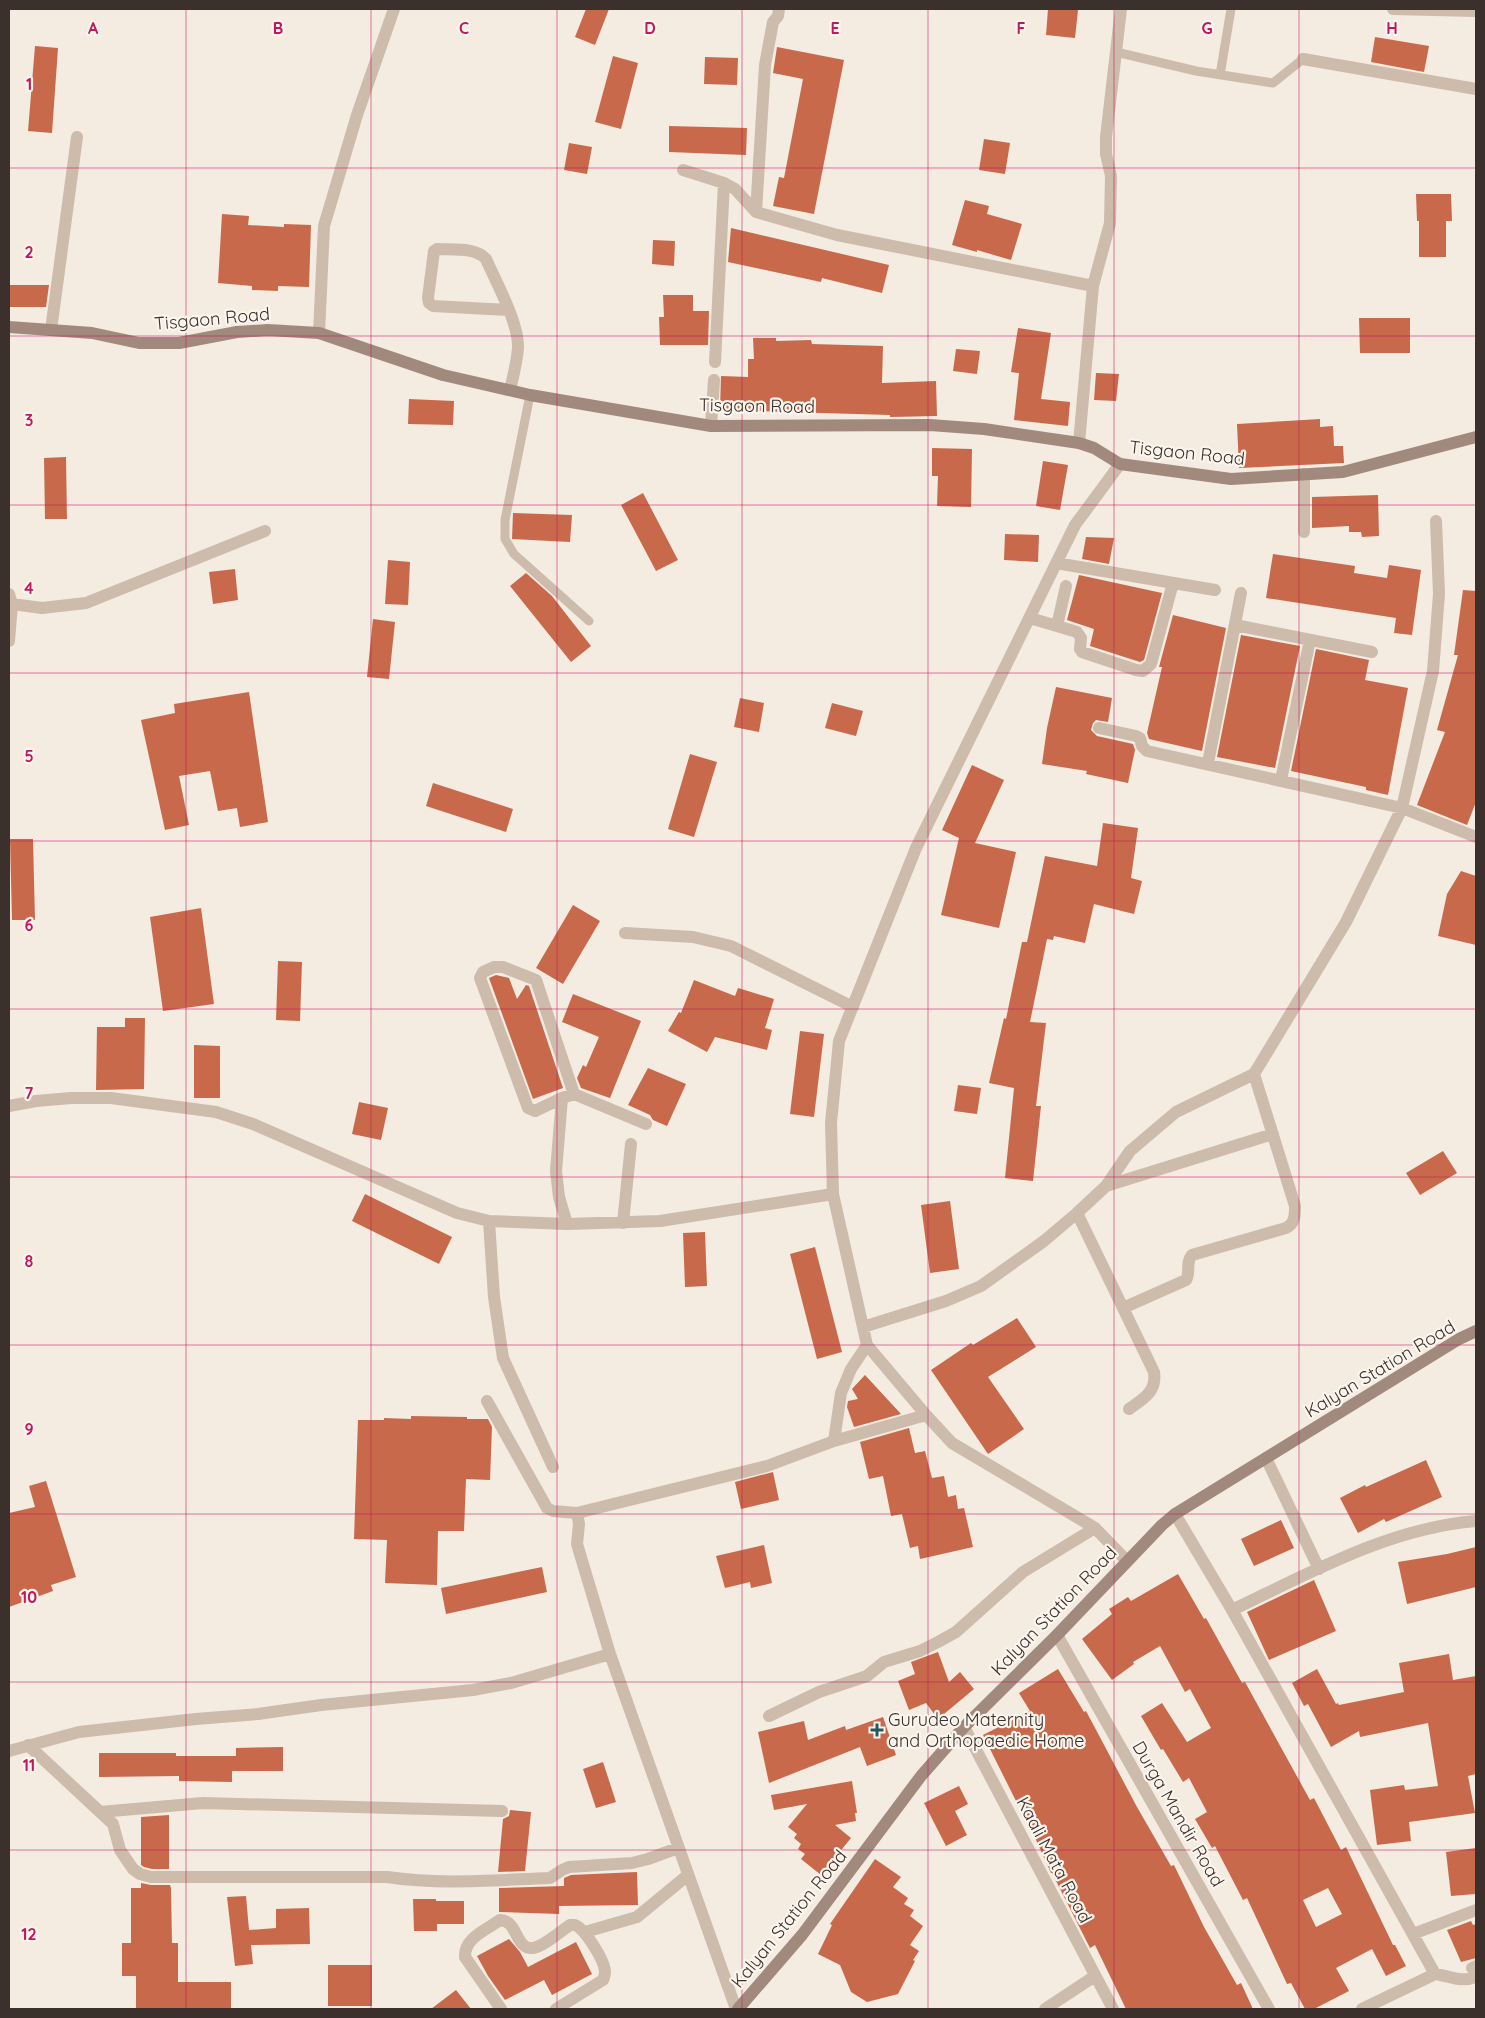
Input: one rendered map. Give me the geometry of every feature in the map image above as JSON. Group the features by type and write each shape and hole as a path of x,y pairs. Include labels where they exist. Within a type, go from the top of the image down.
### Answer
{"street":[{"path":"319,333 324,226 357,115 394,9"},
{"path":"756,212 765,65 773,22 778,16 779,9"},
{"path":"1079,443 1093,286 1110,223 1111,176 1106,154 1106,138 1121,9"},
{"path":"1393,9 1476,11"},
{"path":"1303,59 1476,89"},
{"path":"51,330 77,137"},
{"path":"683,170 724,183 735,189 756,212 837,234 1093,286"},
{"path":"715,362 724,183"},
{"path":"508,310 434,306 429,303 434,251 437,249 474,252 486,259 508,310 515,328 518,343 510,390"},
{"name":"Tisgaon Road","path":"9,327 92,333 139,343 179,343 237,332 268,330 319,333 443,375 530,395 711,426 930,425 984,429 1079,443 1094,448 1120,464 1231,479 1343,472 1476,437"},
{"path":"711,426 714,380"},
{"path":"1120,464 1075,525 916,848 839,1042 831,1123 833,1194 867,1345 952,1443 1095,1528 1127,1561"},
{"path":"1304,474 1304,532"},
{"path":"863,1327 946,1301 982,1286 1044,1241 1077,1213 1106,1186 1130,1151 1176,1112 1254,1074 1346,922 1402,808 1433,671 1439,594 1436,521"},
{"path":"9,641 10,599 42,608 86,603 265,530"},
{"path":"1056,564 1215,590"},
{"path":"1030,618 1077,632 1081,638 1080,649 1082,652 1142,671 1151,664 1173,583"},
{"path":"1057,626 1066,586"},
{"path":"1208,763 1241,593"},
{"path":"1235,625 1372,652"},
{"path":"1281,780 1310,640"},
{"path":"1099,728 1136,736 1142,741 1142,746 1147,751 1208,763 1402,808 1476,837"},
{"path":"625,934 694,937 731,946 853,1006"},
{"path":"567,1224 559,1197 556,1171 568,1096 536,980 503,967 494,967 483,972 480,978 528,1108 531,1111 535,1111 568,1096 646,1124"},
{"path":"1123,1308 1186,1280 1189,1276 1188,1262 1192,1255 1290,1226 1295,1215 1295,1206 1254,1074"},
{"path":"9,1106 54,1099 112,1098 216,1112 253,1124 457,1213 489,1221 567,1224 680,1219 760,1204 833,1194"},
{"path":"1106,1186 1273,1134"},
{"path":"623,1223 630,1144"},
{"path":"1077,1213 1154,1372 1154,1388 1148,1396 1129,1409"},
{"path":"489,1221 494,1296 503,1358 553,1467"},
{"name":"Kalyan Station Road","path":"737,2009 802,1935 921,1776 964,1727 1175,1514 1459,1339 1476,1331"},
{"path":"834,1441 840,1393 851,1369 867,1345"},
{"path":"487,1401 548,1508 577,1513 767,1466 834,1441 926,1415"},
{"path":"1266,1458 1319,1569"},
{"path":"577,1513 579,1524 577,1544 610,1654 737,2009"},
{"path":"1175,1514 1232,1610 1435,1974"},
{"path":"1232,1610 1375,1544 1414,1531 1476,1521"},
{"path":"769,1716 819,1692 867,1676 884,1662 920,1651 956,1632 1023,1572 1095,1528"},
{"name":"Durga Mandir Road","path":"1057,1635 1269,2009"},
{"path":"9,1750 79,1732 473,1690 510,1683 610,1654"},
{"name":"Kaali Mata Road","path":"964,1727 1113,2009"},
{"path":"28,1745 113,1824 120,1850 133,1869 140,1874 151,1877 387,1876 416,1881 458,1882 550,1878 569,1867 632,1863 678,1848"},
{"path":"100,1812 204,1803 502,1810"},
{"path":"585,1932 638,1917 688,1875"},
{"path":"1413,1934 1476,1910"},
{"path":"501,2009 465,1957 468,1942 500,1920 510,1923 522,1945 528,1948 538,1946 570,1925 575,1925 585,1932 604,1966 603,1980 556,2009"},
{"path":"1362,2009 1435,1974 1458,1980 1469,1980 1475,1970"},
{"path":"1045,2009 1095,1976"}],"lane":[{"path":"1220,75 1231,9"},
{"path":"1116,52 1196,71 1273,83 1303,59"},
{"path":"530,395 505,520 505,538 514,554 590,621"}],"building":[{"path":"586,9 609,9 595,45 575,37"},
{"path":"1048,9 1078,10 1075,38 1046,35"},
{"path":"1375,37 1429,46 1424,72 1371,62"},
{"path":"35,46 58,48 52,133 28,131"},
{"path":"777,47 844,60 814,214 773,206 779,177 784,178 803,79 773,73"},
{"path":"613,56 638,63 621,129 595,122"},
{"path":"705,57 738,58 737,85 704,84"},
{"path":"669,126 747,128 746,155 669,152"},
{"path":"984,139 1010,143 1005,174 979,170"},
{"path":"569,143 592,147 587,174 564,170"},
{"path":"1416,194 1451,194 1452,221 1446,221 1446,257 1419,257 1419,221 1417,221"},
{"path":"965,200 989,206 987,214 1022,224 1011,260 952,245"},
{"path":"222,214 249,216 248,225 284,227 284,224 311,225 309,287 278,286 278,291 252,290 252,286 218,283"},
{"path":"731,228 889,265 882,293 822,278 821,282 728,262"},
{"path":"653,240 675,241 674,266 652,264"},
{"path":"9,285 49,285 46,307 9,307"},
{"path":"663,295 693,295 693,311 709,311 708,345 660,345 659,317 664,317"},
{"path":"1359,318 1410,318 1410,353 1360,353"},
{"path":"1018,328 1051,333 1041,399 1070,402 1068,426 1014,420 1019,373 1011,372"},
{"path":"753,338 776,338 776,341 811,340 812,344 883,346 882,383 936,381 937,416 890,417 890,415 720,410 721,376 748,377 748,359 754,359"},
{"path":"956,349 980,351 977,374 953,371"},
{"path":"1096,373 1119,374 1116,401 1094,400"},
{"path":"409,399 454,401 453,425 408,424"},
{"path":"1320,419 1320,427 1333,426 1334,446 1343,446 1344,463 1239,468 1237,424"},
{"path":"932,448 972,449 971,507 937,506 938,476 932,476"},
{"path":"66,457 67,519 45,519 44,458"},
{"path":"1043,461 1068,465 1060,510 1036,506"},
{"path":"643,493 678,560 656,571 621,505"},
{"path":"1378,495 1379,536 1362,537 1361,532 1349,532 1349,526 1312,528 1312,497"},
{"path":"513,513 572,515 570,542 512,539"},
{"path":"1005,534 1039,535 1038,562 1004,560"},
{"path":"1086,537 1114,538 1109,564 1082,559"},
{"path":"1273,554 1355,566 1354,573 1387,578 1389,565 1421,570 1412,635 1394,633 1396,618 1266,598"},
{"path":"388,560 410,562 408,605 385,604"},
{"path":"235,569 238,600 213,604 209,572"},
{"path":"526,573 552,596 591,646 571,662 510,586"},
{"path":"1079,575 1162,593 1144,660 1140,662 1090,646 1094,629 1067,620"},
{"path":"1463,590 1476,591 1476,802 1467,825 1417,805 1445,732 1437,730 1458,655 1454,655"},
{"path":"1173,615 1226,628 1202,751 1149,739 1147,733 1162,667 1159,667"},
{"path":"373,619 395,622 389,679 367,677"},
{"path":"1241,635 1300,646 1275,768 1217,757"},
{"path":"1316,649 1369,660 1365,680 1408,688 1388,795 1366,790 1366,787 1291,771"},
{"path":"1056,687 1112,698 1108,722 1096,720 1091,730 1097,736 1133,744 1135,750 1128,783 1086,774 1087,771 1042,764 1047,728"},
{"path":"249,692 268,822 240,827 237,808 218,811 210,771 179,776 189,825 165,830 141,720 175,713 174,704"},
{"path":"740,698 764,703 759,732 734,727"},
{"path":"832,703 863,711 856,736 825,728"},
{"path":"690,754 717,762 694,837 668,829"},
{"path":"972,765 1004,780 975,843 1016,852 999,928 941,915 959,838 942,830"},
{"path":"433,783 513,809 506,832 426,806"},
{"path":"1103,823 1138,828 1131,878 1142,881 1134,914 1094,904 1085,943 1054,936 1053,940 1047,939 1030,1022 1046,1023 1036,1106 1041,1106 1033,1181 1005,1178 1014,1088 989,1083 1004,1018 1006,1019 1022,942 1027,942 1045,856 1097,866"},
{"path":"10,839 33,839 35,920 12,920"},
{"path":"1461,871 1476,876 1476,945 1438,936 1447,894"},
{"path":"573,905 600,921 563,984 536,968"},
{"path":"201,908 214,1004 163,1011 150,917"},
{"path":"278,961 302,962 300,1021 276,1020"},
{"path":"496,975 509,978 517,999 526,985 529,986 563,1088 533,1099 489,978"},
{"path":"694,980 735,996 738,988 774,999 765,1028 772,1030 767,1050 715,1037 707,1052 668,1031 679,1012 681,1013"},
{"path":"573,994 641,1021 610,1098 581,1088 577,1078 583,1065 586,1067 599,1037 562,1022"},
{"path":"125,1018 145,1018 144,1089 96,1090 97,1027 125,1027"},
{"path":"800,1031 824,1034 814,1117 790,1114"},
{"path":"194,1045 220,1046 220,1098 194,1098"},
{"path":"648,1068 686,1084 667,1126 653,1120 650,1115 628,1105"},
{"path":"958,1085 981,1088 977,1114 954,1111"},
{"path":"359,1102 388,1108 381,1140 352,1134"},
{"path":"1443,1151 1457,1173 1420,1195 1406,1173"},
{"path":"365,1194 452,1237 439,1264 352,1221"},
{"path":"950,1201 959,1269 930,1273 921,1205"},
{"path":"705,1232 707,1286 685,1287 683,1233"},
{"path":"815,1247 842,1352 817,1359 790,1254"},
{"path":"1017,1318 1036,1347 988,1377 1024,1429 988,1454 931,1370 971,1343 973,1345"},
{"path":"865,1375 901,1414 854,1427 847,1407 848,1401 858,1399 852,1389"},
{"path":"411,1416 488,1419 492,1427 490,1480 466,1479 464,1531 438,1531 437,1585 385,1583 387,1540 354,1539 358,1420 384,1420 384,1418 411,1419"},
{"path":"909,1428 915,1453 925,1451 932,1478 944,1476 948,1497 956,1495 958,1509 964,1508 973,1547 920,1559 918,1546 910,1548 902,1514 891,1516 883,1476 869,1479 860,1442"},
{"path":"1426,1460 1442,1497 1386,1522 1384,1519 1358,1533 1340,1498 1365,1485 1366,1487"},
{"path":"773,1472 779,1500 741,1509 735,1482"},
{"path":"46,1481 76,1577 51,1585 53,1591 9,1607 9,1513 35,1507 29,1486"},
{"path":"1281,1520 1294,1548 1254,1566 1241,1539"},
{"path":"764,1545 772,1583 751,1588 750,1582 725,1588 716,1556"},
{"path":"1476,1547 1476,1587 1407,1604 1398,1562"},
{"path":"542,1567 547,1592 446,1614 441,1588"},
{"path":"1178,1574 1204,1619 1206,1618 1242,1683 1245,1682 1310,1800 1314,1798 1341,1850 1346,1847 1393,1945 1395,1945 1406,1966 1386,1976 1372,1949 1336,1968 1349,1991 1314,2009 1305,2009 1291,1983 1287,1984 1247,1898 1243,1900 1215,1846 1212,1848 1195,1819 1207,1812 1189,1778 1183,1782 1141,1716 1162,1703 1187,1742 1211,1728 1190,1689 1185,1692 1160,1646 1133,1662 1134,1664 1112,1680 1082,1639 1112,1614 1109,1609 1128,1597 1131,1601","holes":["1328,1888 1342,1914 1316,1927 1303,1900"]},
{"path":"1314,1580 1336,1631 1269,1660 1247,1612"},
{"path":"938,1652 949,1682 960,1672 974,1689 938,1719 926,1703 909,1710 898,1681 915,1674 911,1662"},
{"path":"1449,1654 1453,1680 1476,1676 1476,1774 1468,1776 1475,1813 1409,1822 1411,1841 1377,1845 1370,1790 1404,1785 1405,1790 1438,1786 1428,1723 1360,1737 1359,1731 1331,1747 1308,1704 1304,1706 1292,1683 1317,1669 1336,1704 1338,1703 1339,1705 1404,1692 1399,1663"},
{"path":"1058,1669 1084,1712 1086,1711 1137,1807 1171,1866 1174,1865 1204,1927 1237,1985 1241,1983 1253,2009 1126,2009 1095,1945 1090,1948 1051,1873 1018,1800 1016,1801 983,1735 1030,1711 1019,1693"},
{"path":"883,1717 896,1755 867,1766 860,1747 769,1783 758,1732 804,1721 808,1740 845,1726 846,1730"},
{"path":"283,1747 283,1771 232,1771 232,1782 179,1781 179,1776 99,1777 99,1753 176,1753 176,1756 236,1756 236,1748"},
{"path":"603,1762 616,1802 596,1808 583,1769"},
{"path":"852,1781 857,1813 855,1813 856,1821 835,1825 851,1838 821,1875 801,1859 805,1854 798,1849 801,1844 794,1838 797,1834 788,1827 807,1804 774,1810 771,1795"},
{"path":"959,1786 968,1804 955,1811 967,1835 946,1846 924,1803"},
{"path":"510,1810 531,1812 525,1871 498,1872 503,1819 509,1816"},
{"path":"169,1815 169,1869 144,1867 141,1865 141,1817"},
{"path":"1476,1848 1476,1894 1451,1896 1446,1852"},
{"path":"875,1859 901,1877 893,1887 908,1898 904,1904 914,1910 910,1916 923,1926 910,1945 919,1951 898,1994 867,2002 851,1992 840,1965 818,1954 832,1925 830,1924"},
{"path":"637,1872 638,1905 559,1906 559,1914 499,1912 499,1888 564,1886 564,1878 571,1875"},
{"path":"141,1883 170,1885 172,1943 178,1943 178,1982 231,1982 231,2009 136,2009 136,1976 122,1976 122,1943 131,1943 131,1888 141,1888"},
{"path":"246,1896 249,1930 276,1928 276,1909 309,1908 310,1944 251,1945 253,1964 235,1966 227,1897"},
{"path":"413,1899 464,1901 464,1924 437,1924 437,1931 414,1931"},
{"path":"1471,1921 1473,1925 1476,1924 1476,1958 1461,1962 1447,1930"},
{"path":"509,1939 520,1952 528,1967 576,1942 592,1974 552,1995 544,1980 505,2000 477,1956"},
{"path":"328,1965 372,1965 372,2006 328,2006"},
{"path":"456,1990 471,2009 431,2009"}],"place":[{"name":"Gurudeo Maternity and Orthopaedic Home","path":"877,1730"}]}
